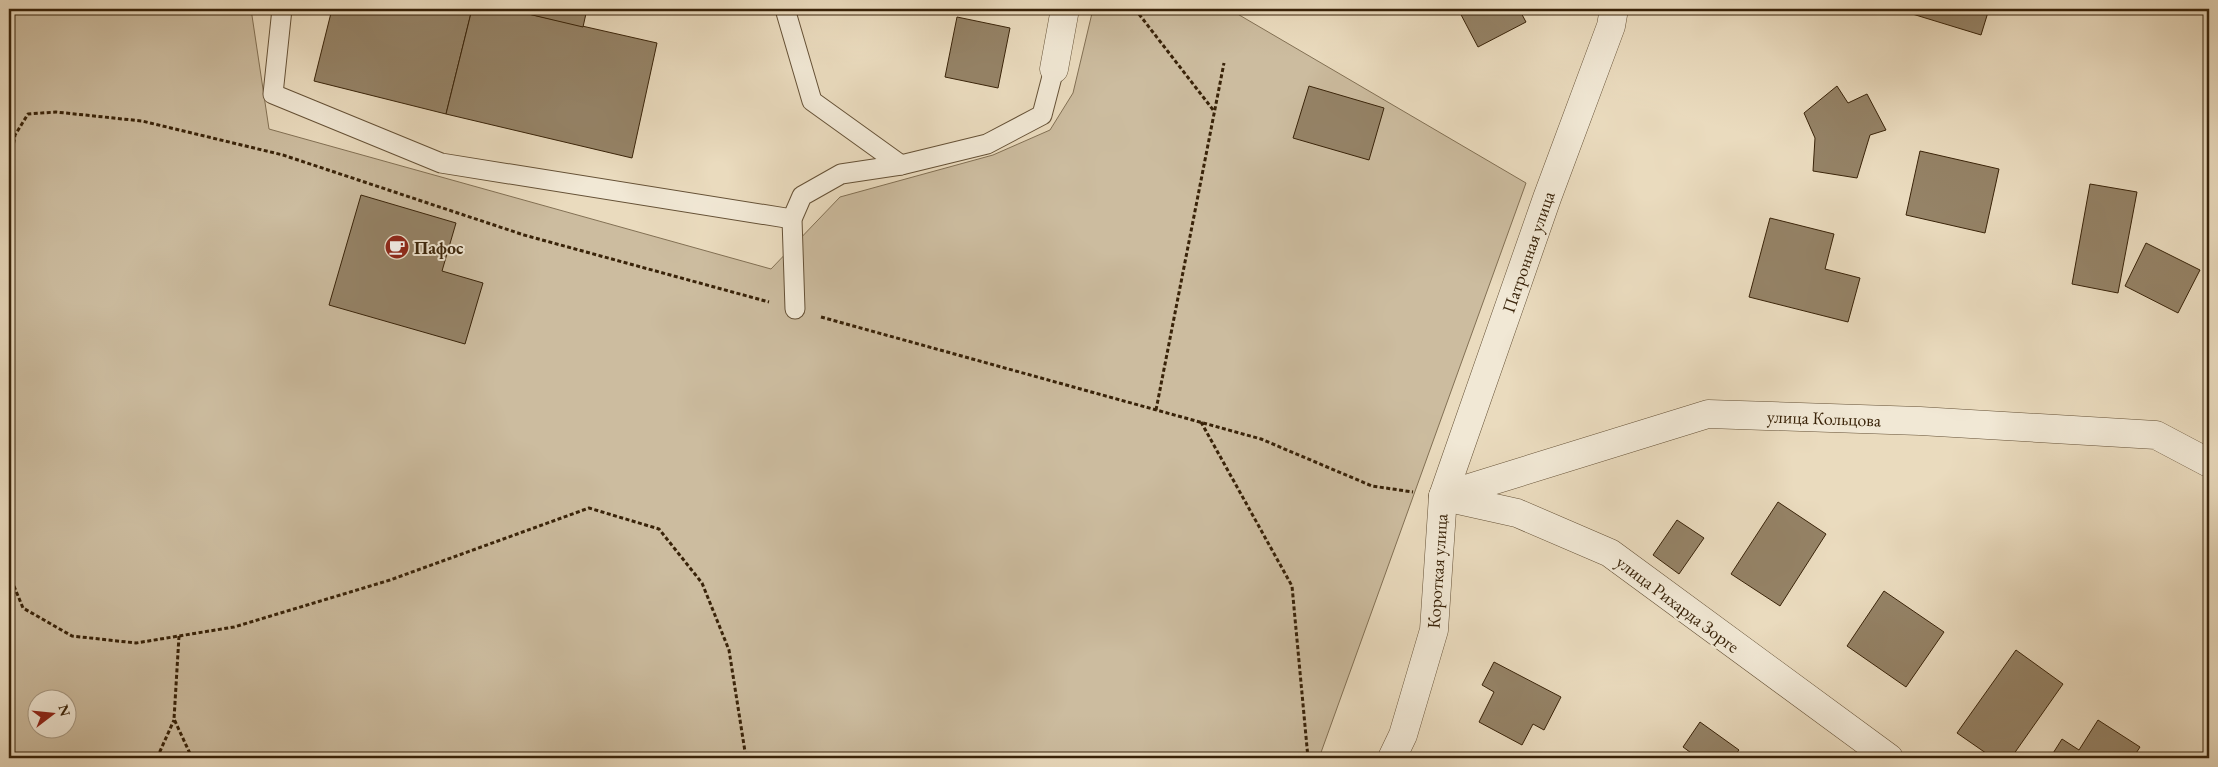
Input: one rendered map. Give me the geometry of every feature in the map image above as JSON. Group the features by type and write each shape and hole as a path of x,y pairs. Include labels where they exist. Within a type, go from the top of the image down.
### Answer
{"street":[{"path":"1054,69 1065,9"},
{"name":"Патронная улица","path":"1443,496 1547,198 1611,26 1614,9"},
{"name":"улица Кольцова","path":"1443,496 1708,414 1920,421 2156,434 2209,463"},
{"name":"Короткая улица","path":"1392,758 1403,735 1434,630 1443,496"},
{"name":"улица Рихарда Зорге","path":"1443,496 1517,513 1610,553 1889,758"}],"lane":[{"path":"282,9 273,94 423,156 441,163 792,219"},
{"path":"785,9 812,101 900,165"},
{"path":"795,310 792,219 802,196 841,174 900,165 988,144 1042,115 1054,69"}],"path":[{"path":"1135,9 1215,111"},
{"path":"1156,410 1224,63"},
{"path":"9,169 15,135 28,114 56,112 142,121 283,155 524,235 1261,439 1372,486 1443,496"},
{"path":"1201,422 1292,586 1308,758"},
{"path":"9,574 23,608 72,636 136,643 234,627 381,583 589,508 659,529 702,583 729,650 746,758"},
{"path":"157,758 174,720 179,636"},
{"path":"174,720 192,758"}],"shaded area":[{"path":"9,9 251,9 269,129 771,269 840,197 993,155 1050,130 1073,93 1093,9 1229,9 1526,183 1319,758 9,758"}],"building":[{"path":"332,9 472,9 446,114 314,81"},
{"path":"472,9 507,9 657,43 632,158 446,114"},
{"path":"507,9 587,9 583,27"},
{"path":"1458,9 1519,9 1526,22 1478,47"},
{"path":"1896,9 1989,9 1981,35"},
{"path":"957,17 1010,28 998,88 945,77"},
{"path":"1309,86 1384,108 1369,160 1293,138"},
{"path":"1837,86 1848,103 1867,94 1886,130 1870,135 1857,178 1813,171 1815,138 1804,113"},
{"path":"1920,151 1999,169 1985,233 1906,215"},
{"path":"2090,184 2137,192 2118,293 2072,284"},
{"name":"Пафос","path":"361,195 456,223 442,271 483,283 465,344 329,305"},
{"path":"1770,218 1834,234 1825,269 1860,278 1848,322 1749,297"},
{"path":"2146,243 2200,270 2178,313 2125,286"},
{"path":"1778,502 1826,534 1780,606 1731,574"},
{"path":"1677,520 1704,538 1679,574 1653,555"},
{"path":"1884,591 1944,632 1906,687 1847,646"},
{"path":"2016,650 2063,684 2011,758 1993,758 1957,733"},
{"path":"1494,662 1561,697 1544,730 1533,724 1522,745 1479,722 1494,692 1482,685"},
{"path":"2098,720 2140,747 2133,758 2050,758 2062,739 2079,750"},
{"path":"1700,722 1739,750 1733,758 1698,758 1683,747"}],"place":[{"name":"Пафос","path":"397,247"}]}
